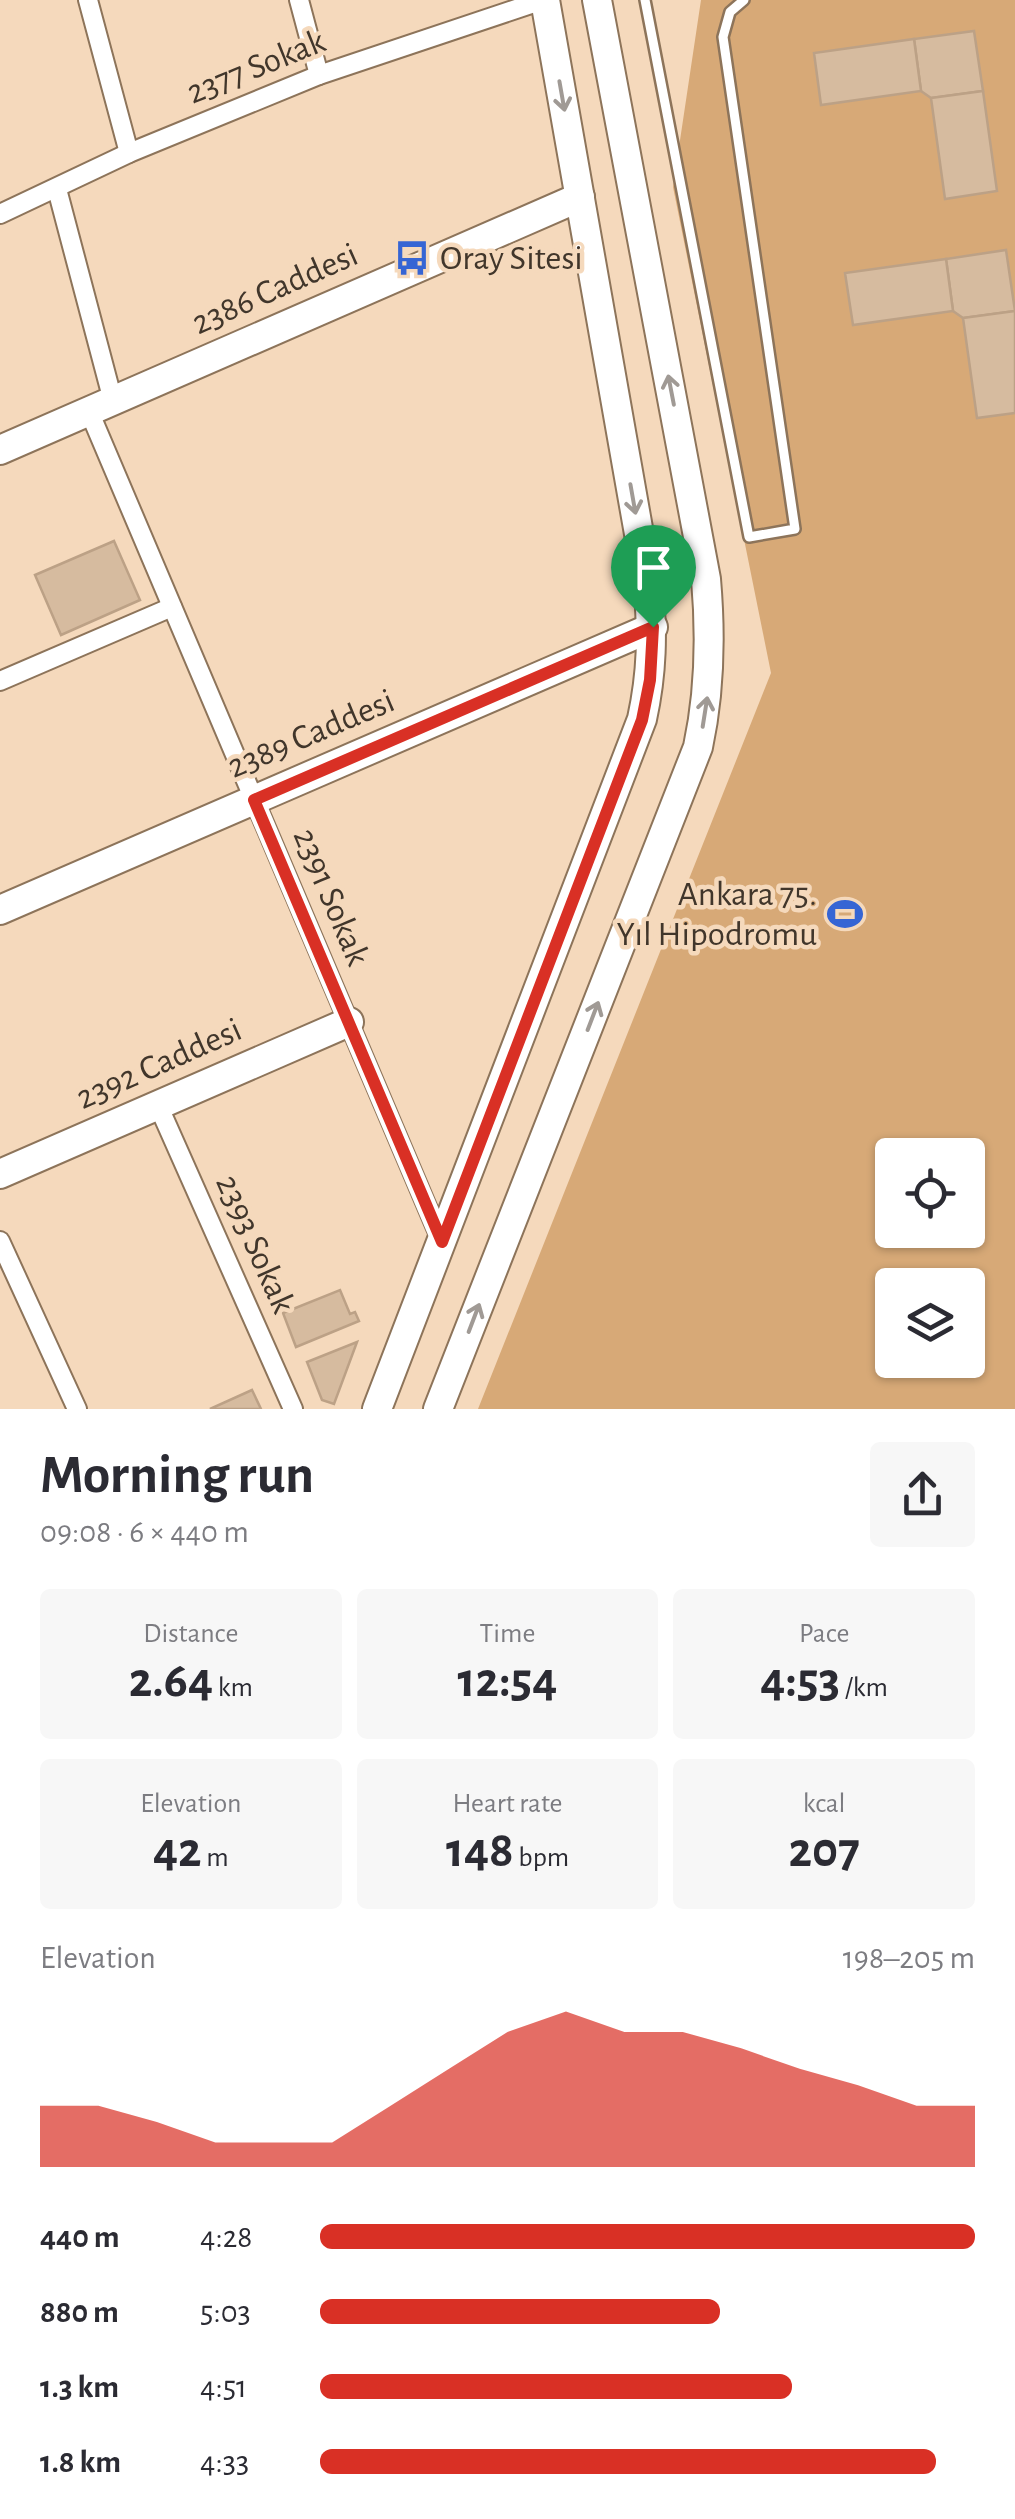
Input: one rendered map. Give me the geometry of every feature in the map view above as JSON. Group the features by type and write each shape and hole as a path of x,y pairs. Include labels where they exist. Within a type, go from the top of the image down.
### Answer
{"main road":[{"path":"377,1409 642,720 650,680 653,627 648,586 544,0"},
{"path":"438,1409 698,748 707,708 710,668 706,579 598,0"},
{"name":"2386 Caddesi","path":"0,450 580,196"},
{"name":"2389 Caddesi","path":"0,910 653,627"},
{"name":"2392 Caddesi","path":"0,1174 348,1022"}],"street":[{"path":"88,0 129,153"},
{"path":"299,0 319,74"},
{"name":"2377 Sokak","path":"0,214 129,153 319,74 544,0"},
{"name":"2391 Sokak","path":"57,189 101,406 172,607 442,1242"},
{"path":"0,682 172,607"},
{"name":"2393 Sokak","path":"158,1105 293,1409"},
{"path":"0,1241 77,1409"}],"lane":[{"path":"645,0 749,537 795,529 723,37 730,12 744,0"}],"shaded area":[{"name":"Ankara 75. Yıl Hipodromu","path":"701,0 1015,0 1015,1409 478,1409 771,673 673,187"}],"building":[{"path":"974,31 983,91 931,98 921,91 914,39"},
{"path":"914,39 921,91 821,105 814,53"},
{"path":"983,91 997,191 945,199 931,98"},
{"path":"1006,250 1015,311 963,318 953,311 946,259"},
{"path":"946,259 953,311 853,325 845,273"},
{"path":"1015,311 1015,413 977,418 963,318"},
{"path":"114,541 140,600 61,635 35,575"},
{"path":"340,1290 350,1314 355,1312 359,1321 296,1347 283,1313"},
{"path":"357,1342 334,1404 322,1400 307,1362"},
{"path":"252,1390 261,1409 210,1409"}],"place":[{"name":"Oray Sitesi","path":"412,258"},
{"name":"Ankara 75. Yıl Hipodromu","path":"845,914"}],"route":[{"path":"653,627 650,680 642,720 442,1242 254,800 653,627"}]}
